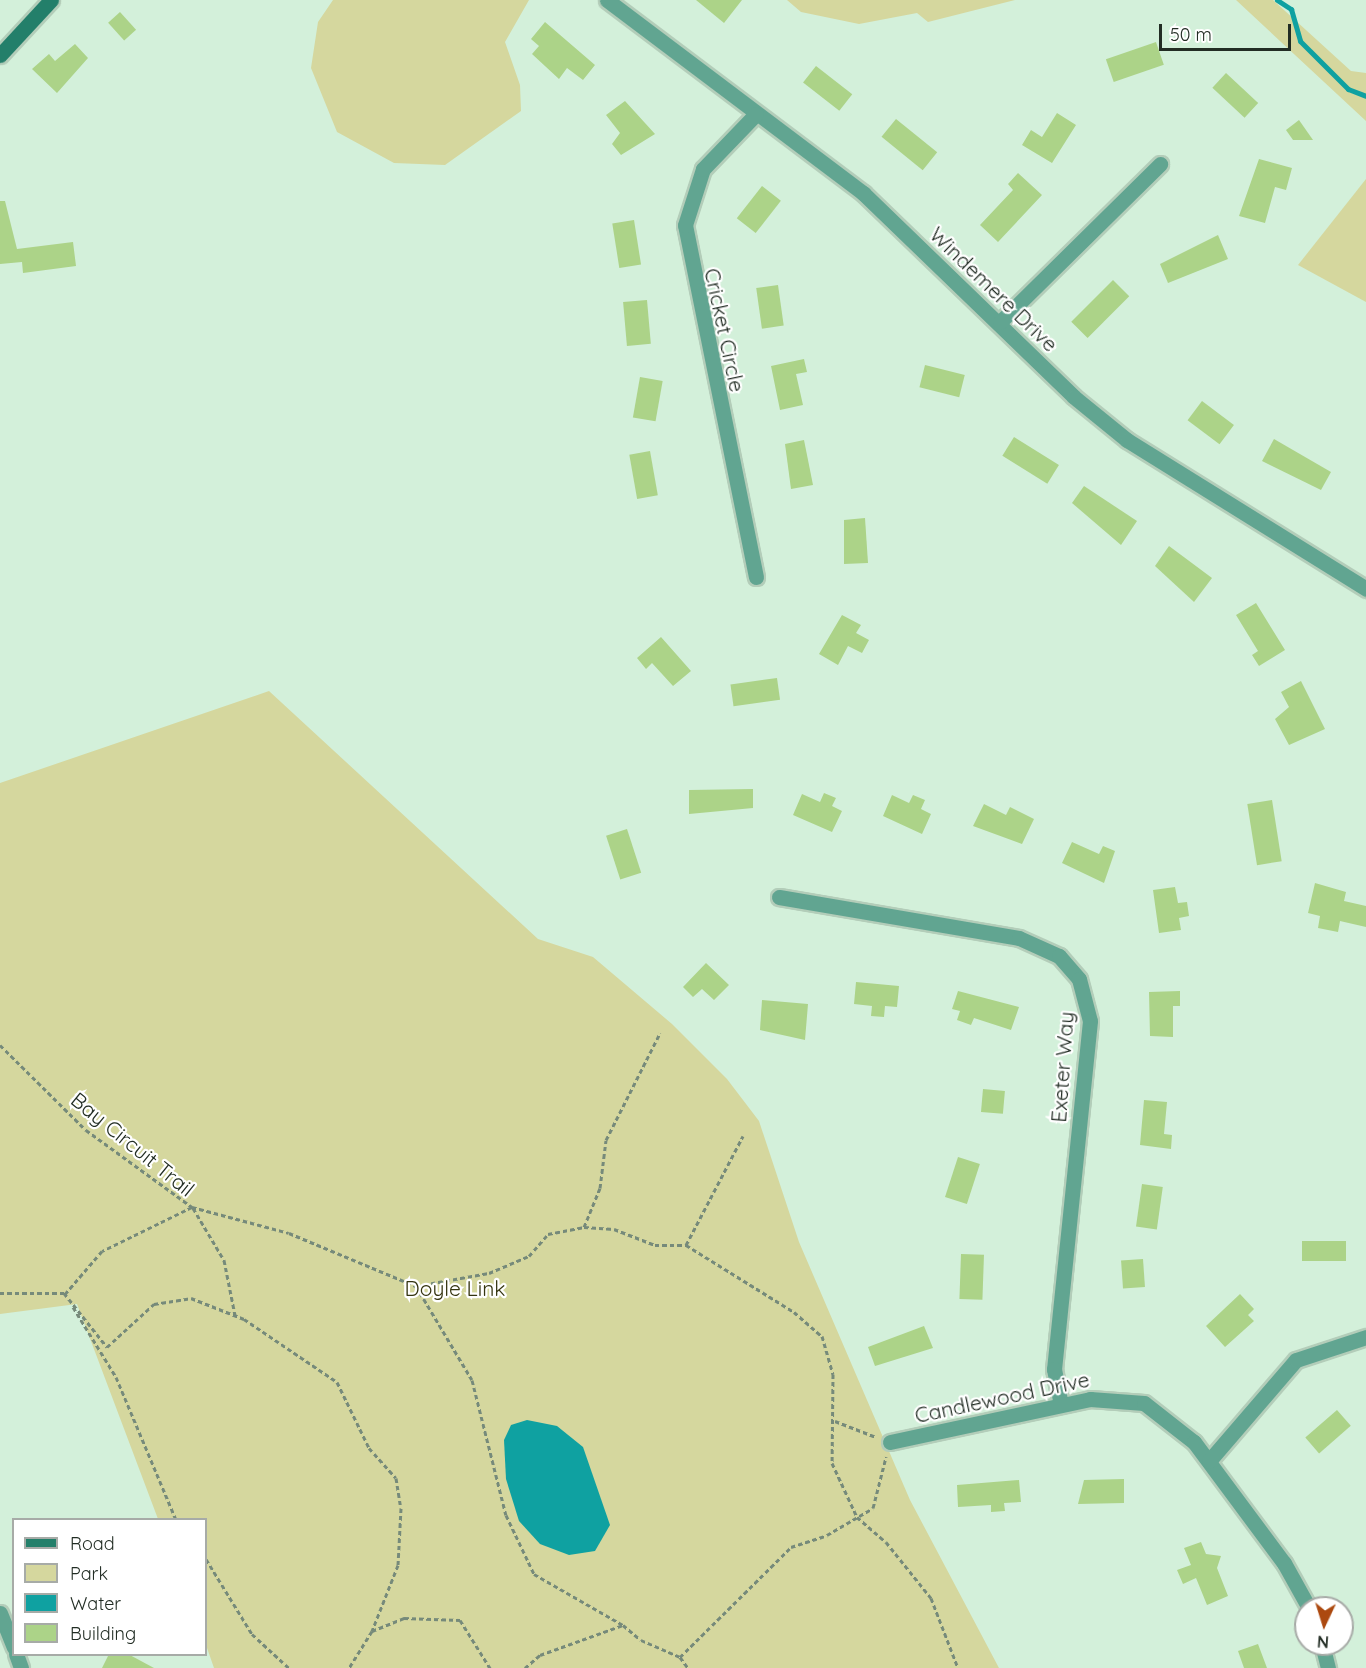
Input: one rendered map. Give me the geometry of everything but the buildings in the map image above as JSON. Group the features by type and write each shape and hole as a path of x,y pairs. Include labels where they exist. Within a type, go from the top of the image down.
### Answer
{"main road":[{"path":"0,55 51,0"}],"street":[{"name":"Windemere Drive","path":"607,0 863,193 1000,322 1074,397 1127,440 1366,589"},
{"name":"Cricket Circle","path":"756,114 703,169 685,225 756,577"},
{"path":"1000,322 1160,164"},
{"name":"Exeter Way","path":"779,897 1019,938 1059,956 1079,979 1090,1021 1054,1368 1061,1404"},
{"path":"1209,1461 1296,1360 1366,1338"},
{"name":"Candlewood Drive","path":"890,1442 1061,1404 1109,1397 1144,1403 1182,1428 1209,1461 1301,1596"},
{"path":"0,1613 12,1642"}],"path":[{"path":"584,1227 600,1188 606,1140 660,1033"},
{"name":"Bay Circuit Trail","path":"0,1045 86,1130 192,1207 102,1251 64,1293"},
{"path":"686,1245 743,1136"},
{"path":"192,1207 288,1233 416,1286 489,1273 529,1256 548,1234 584,1227 614,1229 655,1245 686,1245 822,1336 832,1374 834,1420 832,1463 857,1518 886,1542 931,1598 958,1668"},
{"path":"192,1207 224,1260 235,1315"},
{"path":"416,1286 472,1380 506,1515 534,1574 623,1625 641,1640 680,1657 688,1668"},
{"path":"0,1293 64,1293"},
{"path":"64,1293 107,1347 154,1304 191,1298 235,1315 315,1362 337,1382 369,1448 396,1479 398,1565 372,1631 349,1668"},
{"path":"64,1293 116,1377 175,1518"},
{"path":"680,1657 791,1547 857,1518 873,1508 890,1442 834,1420"},
{"path":"207,1560 252,1634 289,1668"},
{"path":"372,1631 404,1618 460,1620 472,1631 490,1668"},
{"path":"525,1668 540,1655 623,1625"}],"green space":[{"path":"333,0 529,0 505,42 520,85 521,111 445,165 394,163 337,132 311,68 318,22"},
{"path":"787,0 1015,0 928,22 917,13 859,24 801,12"},
{"path":"1236,0 1273,0 1351,71 1366,73 1366,121"},
{"path":"1366,179 1366,302 1298,265"},
{"name":"Doyle Link","path":"269,691 538,939 593,957 672,1024 727,1079 759,1121 799,1242 910,1500 999,1668 214,1668 207,1648 207,1518 158,1518 77,1304 0,1314 0,783"}],"water":[{"path":"527,1420 557,1426 583,1447 610,1525 595,1551 569,1555 540,1544 519,1521 506,1479 504,1440 511,1425"}],"waterway":[{"path":"1277,0 1291,9 1300,41 1348,89 1366,96"}]}
